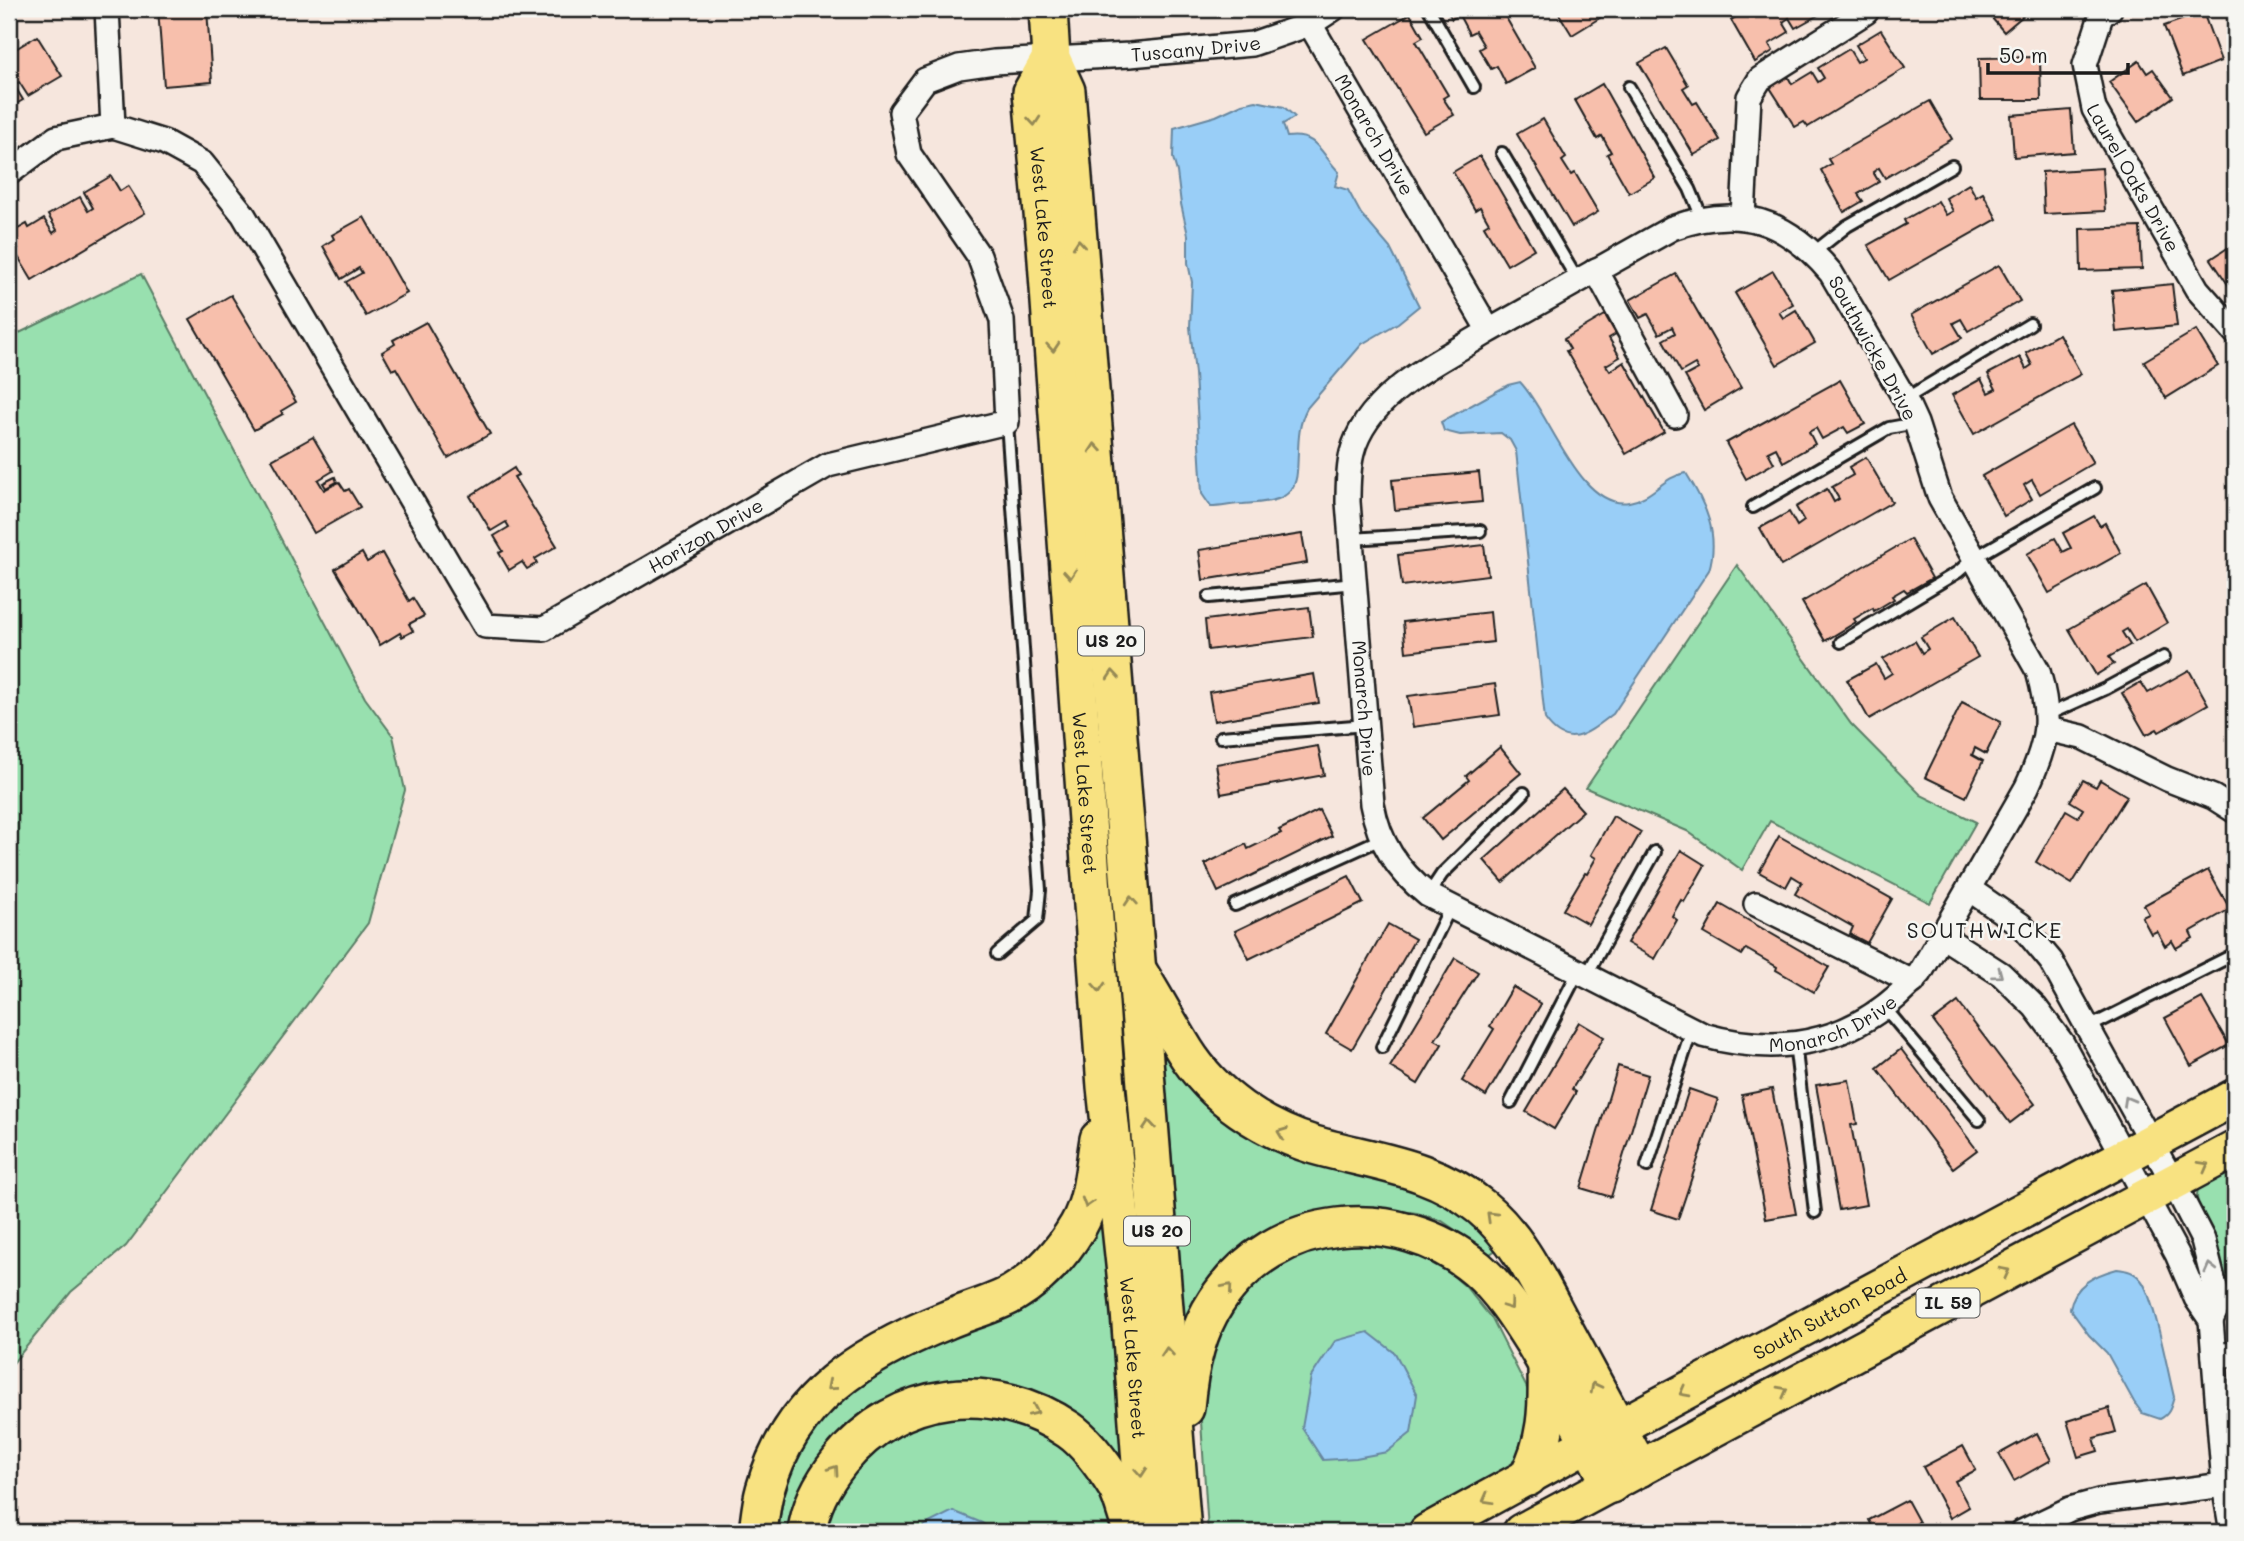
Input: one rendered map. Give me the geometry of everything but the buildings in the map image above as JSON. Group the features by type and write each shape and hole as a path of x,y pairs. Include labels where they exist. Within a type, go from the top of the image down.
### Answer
{"highway":[{"name":"West Lake Street","path":"1048,9 1051,58 1066,91 1182,1532"},
{"name":"West Lake Street","path":"1051,58 1032,92 1046,246 1107,1087 1130,1311 1146,1532"},
{"path":"1136,969 1185,1051 1212,1086 1238,1107 1273,1129 1314,1145 1432,1175 1480,1206 1509,1234 1532,1270 1603,1435 1625,1476"},
{"path":"758,1532 764,1492 788,1434 807,1407 830,1385 860,1362 887,1348 937,1324 1012,1294 1049,1266 1079,1225 1089,1200 1107,1087"},
{"path":"1178,1493 1187,1386 1201,1332 1216,1302 1235,1279 1268,1251 1316,1230 1358,1224 1395,1227 1431,1240 1455,1253 1484,1275 1511,1306 1547,1364 1603,1435"},
{"path":"1528,1477 1544,1440 1547,1418 1547,1364"},
{"path":"807,1532 820,1491 832,1471 860,1439 877,1426 910,1409 942,1400 971,1397 1018,1404 1041,1413 1072,1432 1097,1459 1118,1489 1133,1532"}],"main road":[{"name":"South Sutton Road","path":"1427,1532 2235,1097"},
{"name":"IL 59","path":"1521,1532 2235,1149"}],"street":[{"path":"9,173 55,138 113,126 107,9"},
{"name":"Tuscany Drive","path":"1051,58 1130,55 1252,44 1310,24 1332,9"},
{"name":"Laurel Oaks Drive","path":"2110,9 2101,16 2085,65 2094,109 2197,289 2235,332"},
{"path":"1743,217 1749,97 1760,79 1866,12"},
{"name":"Monarch Drive","path":"1310,24 1489,331 1398,388 1373,413 1352,452 1348,478 1351,539 1372,803 1376,827 1386,850 1399,868 1428,895 1450,908 1703,1035 1729,1042 1757,1046 1795,1044 1820,1039 1849,1028 1885,1008 1913,982 1942,936"},
{"path":"1007,422 1002,320 979,256 909,154 901,113 925,80 959,67 1051,58"},
{"name":"Horizon Drive","path":"113,126 164,142 202,163 243,214 485,626 544,629 828,465 1007,422"},
{"name":"Southwicke Drive","path":"1489,331 1671,228 1702,218 1743,217 1773,225 1813,253 1831,273 1905,399 1916,423 1940,498 2038,671 2046,698 2047,722 2041,755 2027,787 1942,936"},
{"path":"1587,276 1675,415"},
{"path":"2047,722 2167,779 2213,797 2235,811"},
{"path":"1969,889 2021,925 2051,961 2087,1028 2137,1150 2159,1190 2203,1240 2219,1303 2211,1320"},
{"path":"1756,904 1913,982"},
{"path":"1942,936 2001,974 2035,1007 2137,1150 2159,1190 2196,1298 2211,1320 2225,1355 2224,1485 2232,1532"},
{"path":"2062,1043 2087,1028"},
{"path":"2022,1532 2070,1509 2099,1501 2224,1485"}],"lane":[{"path":"1429,9 1474,87"},
{"path":"1629,87 1690,189 1702,218"},
{"path":"1502,153 1587,276"},
{"path":"1813,253 1847,226 1952,166"},
{"path":"1905,399 2030,324"},
{"path":"997,954 1037,920 1040,890 1007,422"},
{"path":"1753,507 1889,428 1916,423"},
{"path":"1841,642 1958,572 1974,558 2095,488"},
{"path":"1351,539 1480,531"},
{"path":"1209,597 1355,583"},
{"path":"2047,722 2164,657"},
{"path":"1221,737 1366,725"},
{"path":"1428,895 1442,874 1524,793"},
{"path":"1235,905 1381,839"},
{"path":"1511,1102 1582,974 1655,852"},
{"path":"1382,1047 1450,908"},
{"path":"2087,1028 2235,954"},
{"path":"1885,1008 1979,1120"},
{"path":"1647,1166 1692,1029"},
{"path":"1795,1044 1815,1212"}],"green space":[{"path":"141,274 365,698 393,736 405,790 368,923 126,1246 71,1292 9,1368 9,338"},
{"path":"1737,565 1851,724 1921,795 1976,822 1930,903 1770,821 1742,870 1687,831 1586,788"},
{"path":"1162,1039 1179,1063 1385,1176 1448,1202 1500,1247 1490,1254 1442,1221 1417,1213 1383,1209 1343,1210 1186,1337"},
{"path":"2235,1160 2235,1336 2230,1331 2222,1262 2197,1196 2204,1181"},
{"path":"1101,1210 1124,1479 1105,1452 931,1392 796,1532 778,1532 790,1472 812,1431 831,1407 870,1373 1004,1317"},
{"path":"1329,1240 1403,1243 1444,1268 1466,1287 1492,1319 1533,1400 1529,1448 1508,1471 1399,1532 1208,1532 1200,1405 1217,1326 1264,1270"},
{"path":"974,1412 1051,1434 1087,1468 1119,1532 822,1532 829,1505 856,1464 916,1422"}],"water":[{"path":"1256,101 1284,107 1295,117 1283,124 1287,137 1312,141 1339,172 1335,186 1348,190 1361,214 1390,248 1419,306 1398,323 1362,344 1307,408 1300,431 1297,472 1291,490 1270,501 1211,507 1202,494 1190,327 1192,282 1188,263 1188,235 1173,158 1174,128"},
{"path":"1520,382 1567,456 1595,491 1611,501 1629,502 1646,496 1671,479 1686,473 1705,507 1712,531 1709,570 1613,714 1587,733 1578,736 1562,735 1545,719 1516,451 1510,440 1501,433 1460,435 1444,431 1441,422 1508,385"},
{"path":"2117,1269 2130,1272 2141,1280 2156,1318 2174,1397 2168,1412 2160,1419 2142,1413 2107,1353 2089,1335 2070,1309 2072,1300 2081,1287 2101,1274"},
{"path":"1368,1332 1395,1353 1417,1395 1411,1433 1387,1452 1356,1458 1323,1460 1302,1428 1311,1377 1335,1341"},
{"path":"953,1511 982,1523 994,1532 920,1532 925,1525"}],"district":[{"name":"SOUTHWICKE","path":"1985,931"}]}
